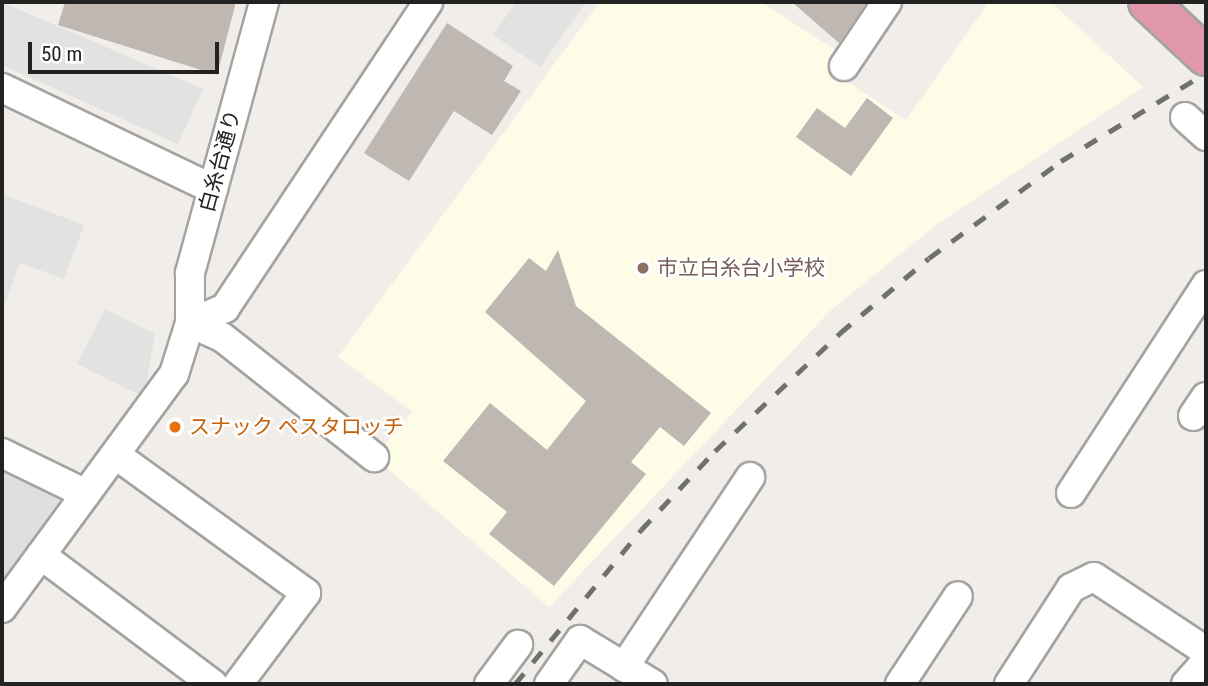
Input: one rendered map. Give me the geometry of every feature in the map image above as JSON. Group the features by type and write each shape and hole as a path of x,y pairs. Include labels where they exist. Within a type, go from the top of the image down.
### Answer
{"highway":[{"path":"1148,2 1206,56"},
{"path":"1177,2 1206,29"}],"street":[{"name":"白糸台通り","path":"2,608 174,374 190,323 190,273 264,2"},
{"path":"190,323 225,308 428,2"},
{"path":"844,66 887,2"},
{"path":"2,88 213,189"},
{"path":"1185,117 1206,136"},
{"path":"1071,493 1206,285"},
{"path":"190,323 222,337 374,457"},
{"path":"2,453 86,494"},
{"path":"116,455 306,593 238,684"},
{"path":"625,667 750,477"},
{"path":"41,555 213,684"},
{"path":"1009,684 1071,589 1094,577 1206,651"},
{"path":"900,684 958,596"},
{"path":"549,684 580,640 653,684"},
{"path":"489,684 518,645"},
{"path":"1186,684 1206,662"}],"shaded area":[{"path":"2,2 203,89 178,144 2,65"},
{"path":"516,2 586,2 540,67 493,35"},
{"name":"市立白糸台小学校","path":"600,2 761,2 840,53 830,71 906,120 989,2 1051,2 1143,87 936,225 830,311 549,607 374,457 413,412 338,357"},
{"path":"2,194 84,225 64,279 20,263 2,312"},
{"path":"105,309 155,334 144,397 77,364"},
{"path":"2,464 64,494 2,581"}],"building":[{"path":"65,2 236,2 217,75 58,25"},
{"path":"792,2 867,2 839,43"},
{"path":"447,23 513,66 504,81 521,91 492,135 454,111 409,181 364,153"},
{"path":"867,98 893,118 851,176 796,137 817,108 845,128"},
{"path":"558,250 576,306 711,413 684,446 660,427 631,462 646,474 554,586 489,534 507,512 443,461 490,403 547,450 586,401 485,312 529,258 546,271"}],"railway":[{"path":"515,684 641,530 715,451 840,333 929,258 1061,161 1206,73"}],"place":[{"name":"市立白糸台小学校","path":"643,268"},
{"name":"スナック ペスタロッチ","path":"175,427"}]}
